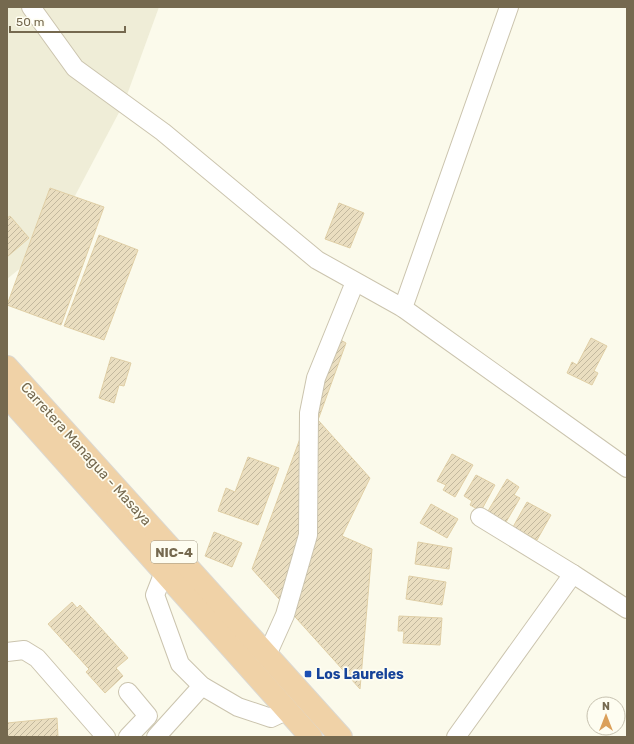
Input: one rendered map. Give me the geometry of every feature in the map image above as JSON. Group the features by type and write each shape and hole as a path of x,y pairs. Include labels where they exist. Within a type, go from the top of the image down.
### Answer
{"highway":[{"name":"Carretera Managua - Masaya","path":"7,367 341,737"},
{"name":"Carretera Managua - Masaya","path":"7,396 311,737"}],"street":[{"path":"31,7 75,68 163,132 317,260 403,308 627,468"},
{"path":"403,308 509,7"},
{"path":"267,655 285,615 308,535 309,413 316,378 355,282"},
{"path":"480,517 627,609"},
{"path":"164,572 155,595 180,664 202,686 238,707 271,718 288,710"},
{"path":"456,737 573,574"},
{"path":"7,652 24,650 37,658 106,737"},
{"path":"156,737 202,686"},
{"path":"128,692 148,716 128,737"}],"shaded area":[{"path":"7,7 159,7 124,103 49,245 7,279"}],"building":[{"path":"50,188 104,207 61,325 7,305"},
{"path":"339,203 364,213 350,248 325,239"},
{"path":"10,216 29,238 7,257 7,218"},
{"path":"99,235 138,250 104,340 64,326"},
{"path":"337,338 346,343 318,420 370,478 342,536 372,549 360,689 252,569"},
{"path":"591,338 607,346 594,371 598,373 592,385 567,373 572,362 577,365"},
{"path":"111,357 131,363 124,386 119,385 114,403 99,398"},
{"path":"452,454 473,465 455,497 443,490 446,485 437,481"},
{"path":"248,457 279,468 258,525 218,511 226,488 235,492"},
{"path":"476,475 495,485 481,511 470,505 472,501 464,496"},
{"path":"507,479 519,487 514,495 520,498 502,529 488,511"},
{"path":"527,502 551,515 537,540 513,527"},
{"path":"431,504 458,519 447,538 420,523"},
{"path":"214,532 242,543 232,567 205,556"},
{"path":"418,542 452,548 449,569 415,564"},
{"path":"409,576 446,582 442,605 406,599"},
{"path":"72,602 77,608 80,605 128,658 116,668 123,676 105,693 86,672 89,669 48,624"},
{"path":"399,616 442,618 440,645 403,643 404,631 398,631"},
{"path":"57,718 58,737 7,737 7,723"}],"place":[{"name":"Los Laureles","path":"308,674"}]}
